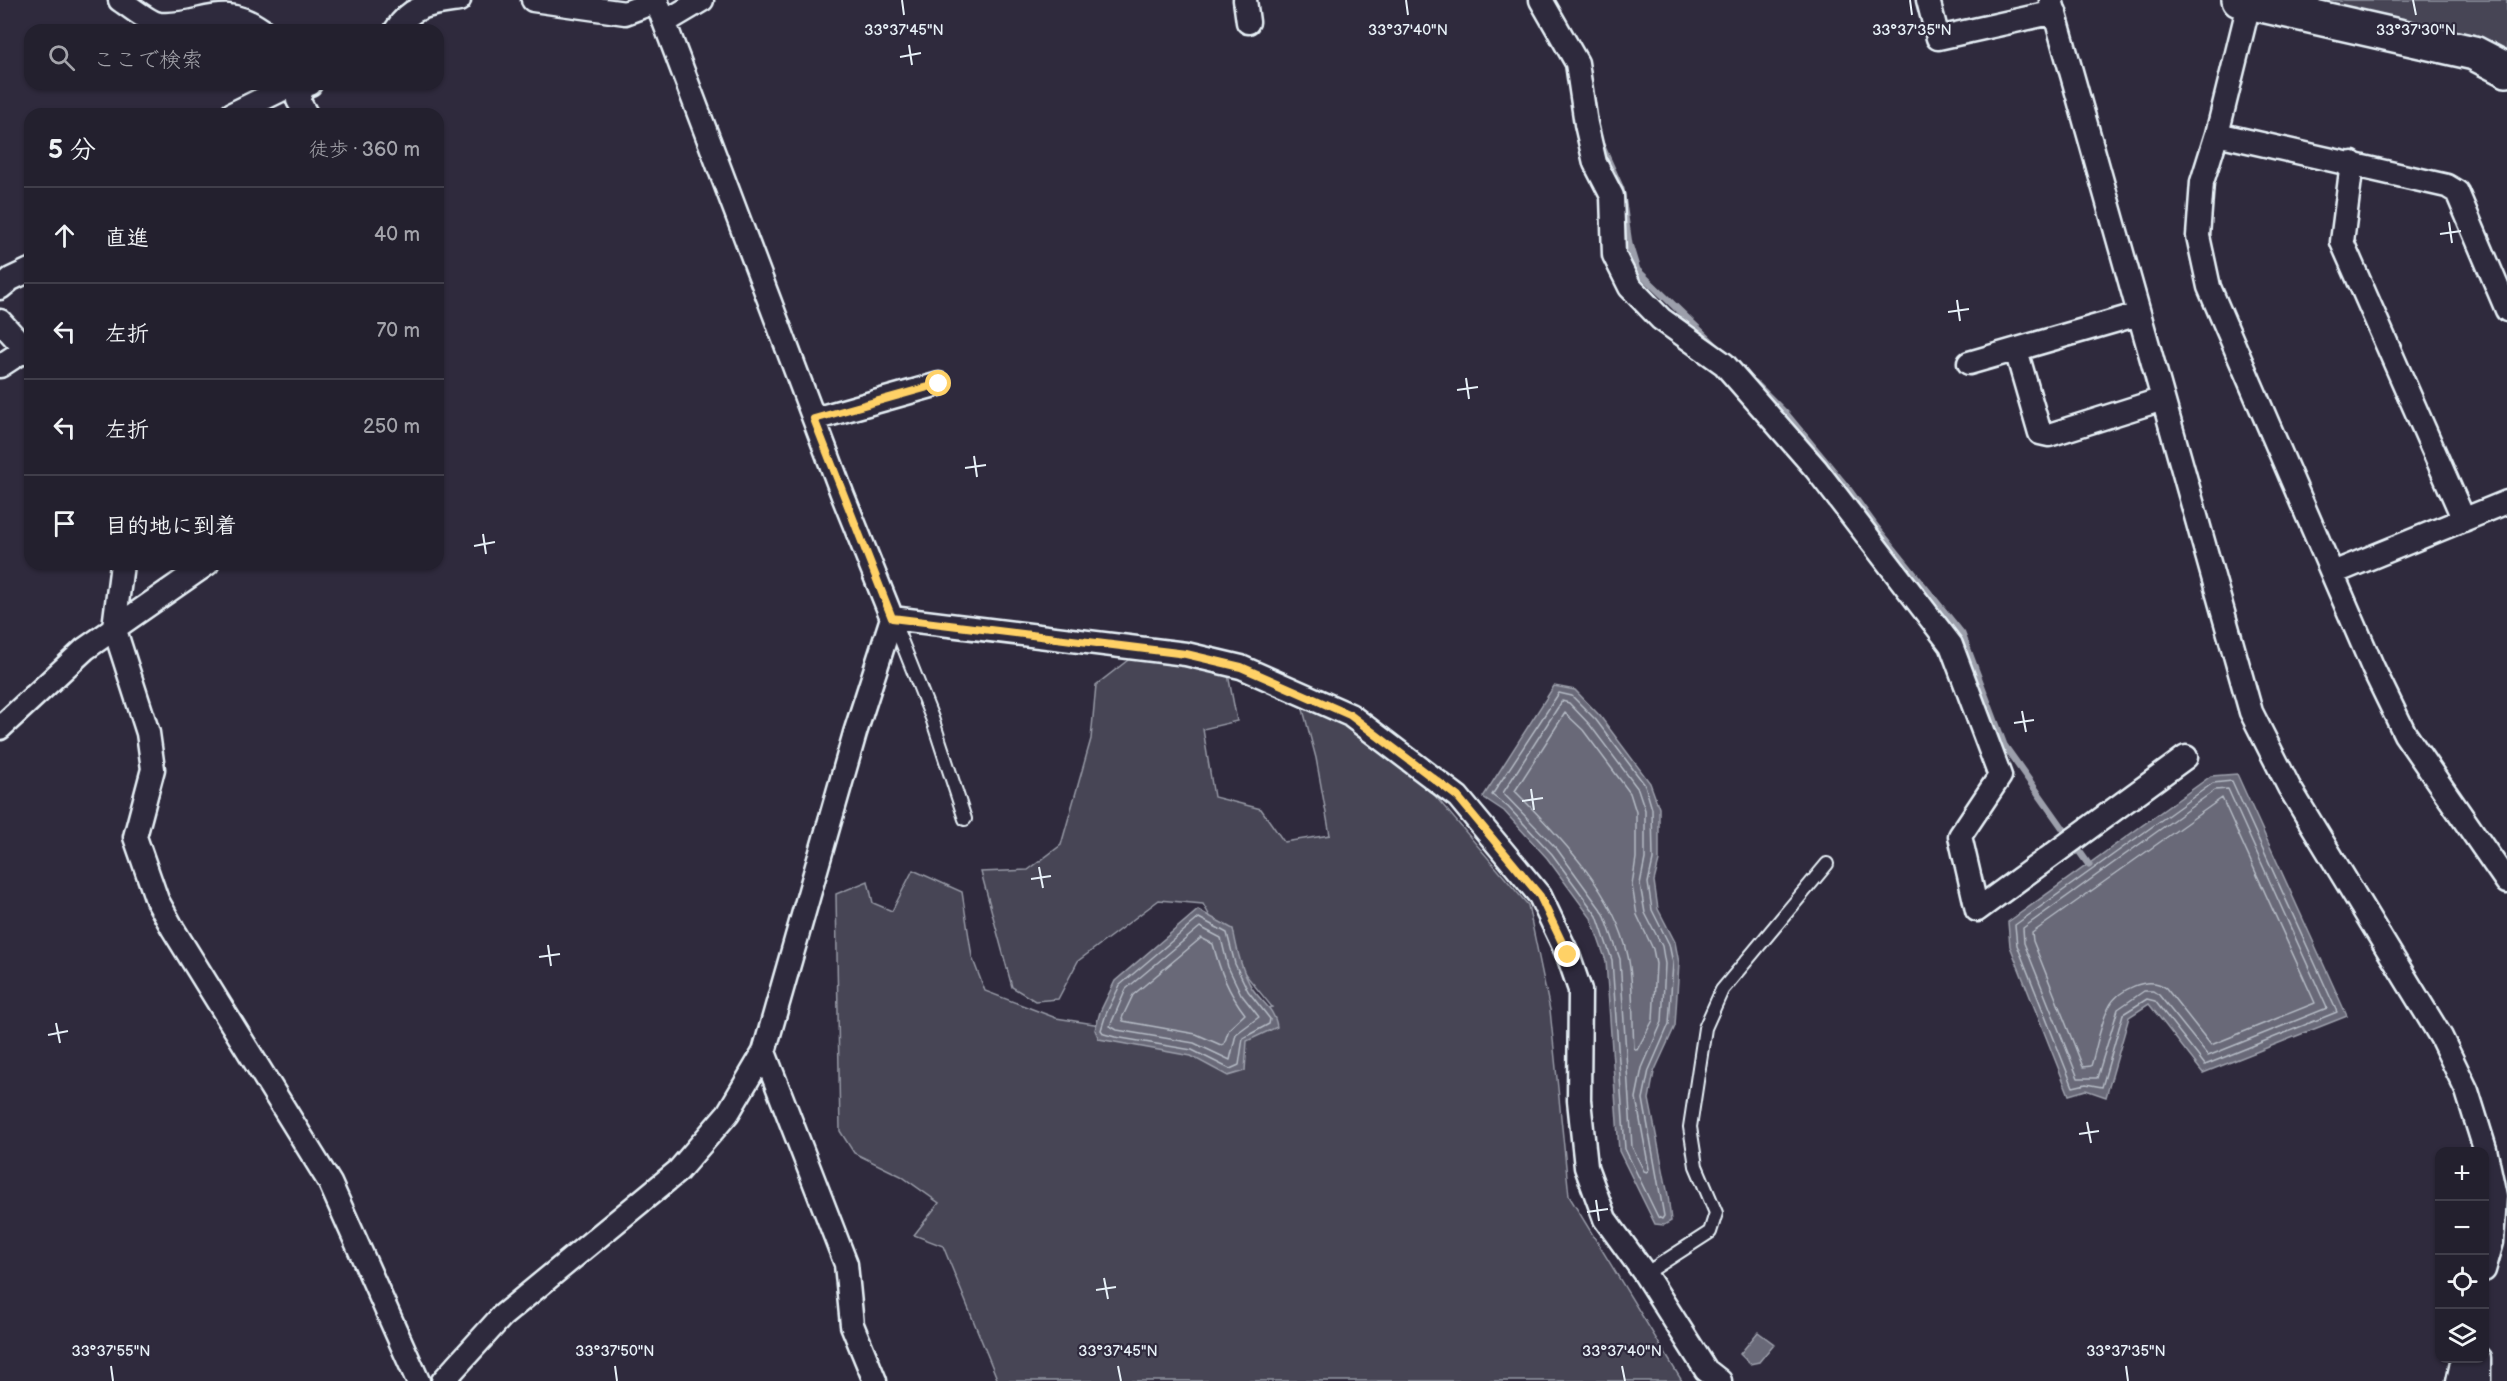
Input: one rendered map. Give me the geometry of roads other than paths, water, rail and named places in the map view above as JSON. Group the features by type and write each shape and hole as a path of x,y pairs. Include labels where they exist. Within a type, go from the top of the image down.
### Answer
{"street":[{"path":"120,0 157,24 184,22 212,5 243,13 255,24"},
{"path":"400,24 403,18 428,5 459,0"},
{"path":"443,1381 502,1316 678,1171 728,1113 764,1052 852,744 892,618 814,419 657,1 625,14 533,0"},
{"path":"665,22 702,0"},
{"path":"1541,0 1577,63 1586,124 1595,163 1612,196 1614,255 1630,287 1661,319 1724,364 1816,469 1951,645 2000,776 1960,836 1977,910 2186,757"},
{"path":"1928,0 1938,38 2053,6 2251,712 2289,787 2441,1037 2467,1092 2485,1149 2495,1196 2492,1242 2488,1255"},
{"path":"2507,70 2474,53 2244,2 2217,134 2202,182 2198,236 2209,287 2373,668 2405,734 2500,858 2507,882"},
{"path":"244,108 280,90"},
{"path":"302,90 298,100 303,108"},
{"path":"2217,134 2352,163 2446,186 2457,192 2507,310"},
{"path":"2352,163 2342,242 2464,520"},
{"path":"0,288 24,273"},
{"path":"1969,363 2139,314"},
{"path":"0,321 24,348"},
{"path":"2016,350 2040,433 2049,435 2163,399"},
{"path":"0,366 24,354"},
{"path":"814,419 939,384"},
{"path":"2333,573 2507,502"},
{"path":"121,570 114,627 148,733 153,770 135,837 157,900 330,1183 418,1381"},
{"path":"0,728 85,649 198,570"},
{"path":"892,618 1186,654 1241,667 1350,715 1458,797 1540,896 1568,955 1580,990 1579,1100 1586,1167 1605,1219 1645,1274 1706,1370 1720,1381"},
{"path":"764,1052 846,1264 852,1325 875,1381"},
{"path":"2458,1381 2462,1363"},
{"path":"2479,1363 2479,1381"}],"lane":[{"path":"892,618 932,718 965,819"},
{"path":"1645,1274 1710,1232 1716,1213 1696,1166 1690,1126 1705,1028 1722,990 1827,864"}],"water":[{"path":"1554,686 1575,690 1600,716 1650,783 1659,808 1659,861 1654,881 1658,909 1675,942 1679,963 1675,1026 1654,1072 1649,1099 1668,1195 1671,1221 1664,1225 1655,1224 1619,1151 1606,961 1591,918 1547,858 1504,811 1483,797"},
{"path":"2237,774 2347,1016 2203,1073 2149,1004 2129,1017 2106,1097 2086,1090 2069,1095 2010,946 2008,922 2211,776"},
{"path":"1198,910 1233,929 1245,974 1252,988 1274,1015 1276,1021 1277,1027 1247,1041 1245,1071 1228,1076 1191,1056 1099,1039 1095,1030 1100,1012 1115,981"},
{"path":"1758,1332 1774,1344 1759,1362 1750,1364 1740,1354"}],"waterway":[{"path":"1599,140 1621,189 1629,244 1637,270 1716,346"},
{"path":"1755,383 1787,415 1849,490 1962,634 2004,745 2089,865"}]}
